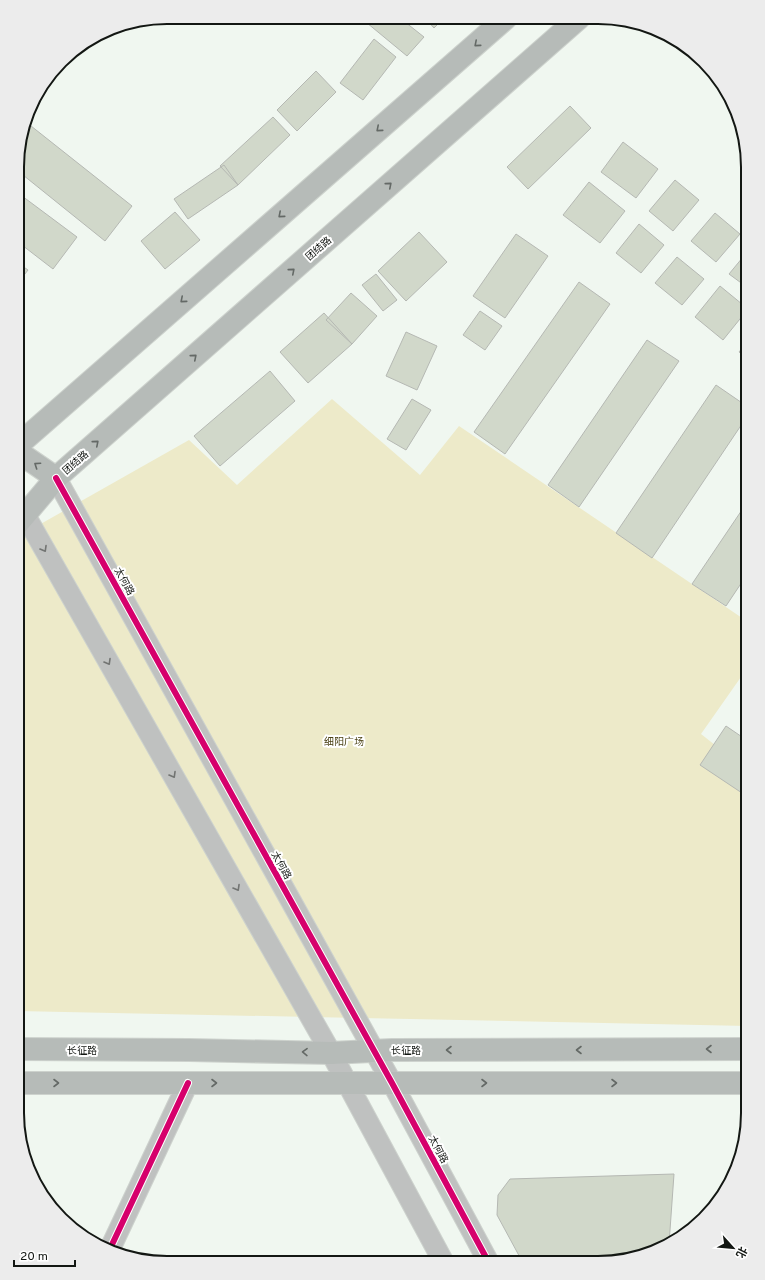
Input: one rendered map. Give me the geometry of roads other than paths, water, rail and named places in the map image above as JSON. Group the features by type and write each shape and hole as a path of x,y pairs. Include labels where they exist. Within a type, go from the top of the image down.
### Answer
{"main road":[{"path":"24,440 499,24"},
{"name":"团结路","path":"24,512 56,478 572,24"},
{"path":"24,456 56,478"},
{"name":"长征路","path":"24,1049 331,1053 374,1050 741,1049"},
{"path":"24,1083 741,1083"}],"street":[{"name":"太何路","path":"56,478 374,1050 485,1256"},
{"path":"24,523 331,1053 440,1256"},
{"path":"112,1245 188,1083"}],"park label":[{"name":"细阳广场","path":"344,741"}]}
